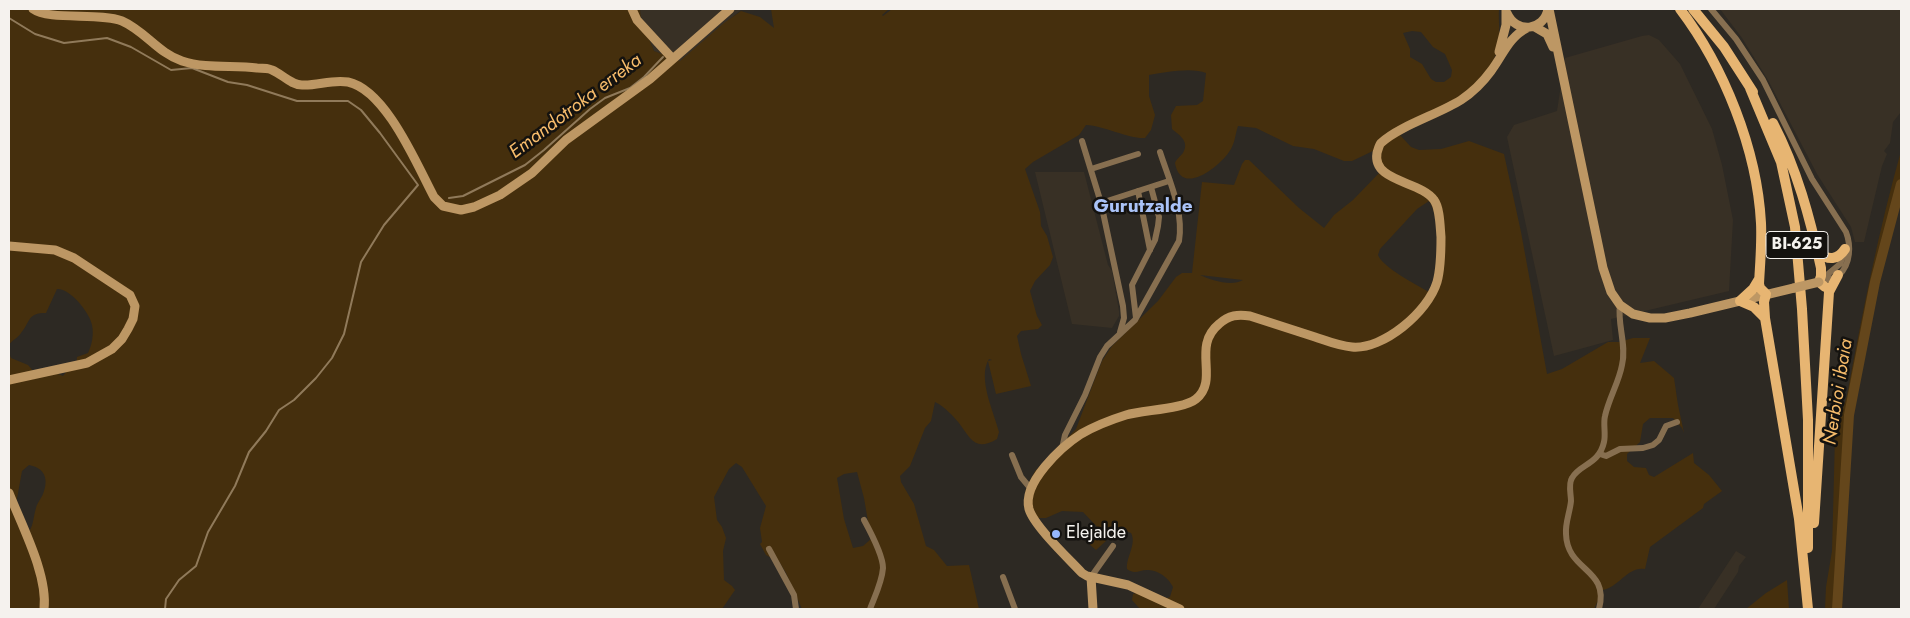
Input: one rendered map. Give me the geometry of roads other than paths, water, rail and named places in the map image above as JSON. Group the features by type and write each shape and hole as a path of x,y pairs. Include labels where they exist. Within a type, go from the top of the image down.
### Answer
{"main road":[{"path":"1680,9 1715,66 1739,119 1748,146 1760,202 1760,288 1766,294 1764,302 1765,318 1799,519 1807,594"},
{"name":"BI-625","path":"1693,9 1724,46 1750,88 1781,162 1795,227 1802,301 1808,420 1807,609"},
{"path":"1750,88 1770,118 1789,159 1805,204 1818,252 1821,268 1819,282 1828,292"},
{"path":"1818,252 1831,259 1837,258 1845,249"},
{"path":"1807,594 1815,518 1828,292 1838,275"},
{"path":"1759,279 1753,289 1740,300 1754,307 1765,318"}],"street":[{"path":"33,9 48,14 108,18 122,21 165,53 182,61 208,66 272,69 294,83 302,85 339,81 349,82 378,100 390,115 434,197 443,206 462,210 474,207 500,194 532,173 566,140 650,79 730,9"},
{"path":"632,9 637,20 672,58"},
{"path":"1180,609 1128,585 1091,577 1082,573 1034,520 1029,508 1031,489 1037,478 1062,449 1080,435 1100,424 1128,415 1188,404 1196,399 1203,390 1207,379 1205,344 1211,330 1225,318 1238,314 1250,316 1350,348 1377,344 1417,314 1429,299 1439,272 1441,236 1437,207 1435,201 1425,190 1390,177 1379,167 1376,155 1380,144 1396,133 1463,98 1474,90 1510,42 1543,21 1549,9"},
{"path":"1549,9 1602,268 1611,292 1620,305 1641,317 1658,319 1819,282 1838,275 1845,265 1849,254 1849,240 1841,223 1812,179 1763,80 1736,39 1711,9"},
{"path":"1507,11 1515,24 1531,27 1547,34 1559,64"},
{"path":"1490,71 1504,37 1507,11"},
{"path":"1082,140 1101,202 1123,306 1124,318 1120,332"},
{"path":"1062,449 1065,435 1086,395 1096,364 1107,346 1136,318 1179,241 1181,229 1180,215 1160,152"},
{"path":"1091,168 1138,154"},
{"path":"1101,202 1169,181"},
{"path":"1136,318 1132,285 1157,233 1159,218 1151,187"},
{"path":"1138,191 1150,250"},
{"path":"1819,282 1840,264 1845,249 1843,232 1834,212"},
{"path":"9,246 55,250 74,258 130,295 135,306 133,319 128,329 122,340 112,349 83,364 9,380"},
{"path":"1599,609 1601,600 1598,584 1594,576 1573,558 1565,534 1571,501 1570,481 1572,477 1600,454 1604,442 1605,417 1622,364 1623,339 1619,314 1620,305"},
{"path":"1600,454 1606,456 1620,449 1648,447 1660,440 1666,426 1677,422"},
{"path":"1012,456 1022,477 1031,489"},
{"path":"9,493 39,570 45,598 44,609"},
{"path":"864,520 883,566 870,609"},
{"path":"1092,609 1091,577 1113,546"},
{"path":"769,549 794,595 796,609"},
{"path":"1003,577 1014,609"}],"waterway":[{"path":"9,18 35,34 64,43 107,38 131,47 171,70 192,68 228,82 247,85 297,101 348,101 361,110 418,185 384,225 361,262 344,334 332,358 316,378 294,400 279,410 266,431 249,452 235,486 208,532 196,566 179,580 166,599 165,609"},
{"name":"Emandotroka erreka","path":"449,198 463,196 525,165 590,109 605,98 630,88 644,77 663,57"},
{"name":"Nerbioi ibaia","path":"1837,609 1849,415 1875,282 1901,184"}],"place":[{"name":"Elejalde","path":"1056,534"}],"district":[{"name":"Gurutzalde","path":"1143,207"}]}
